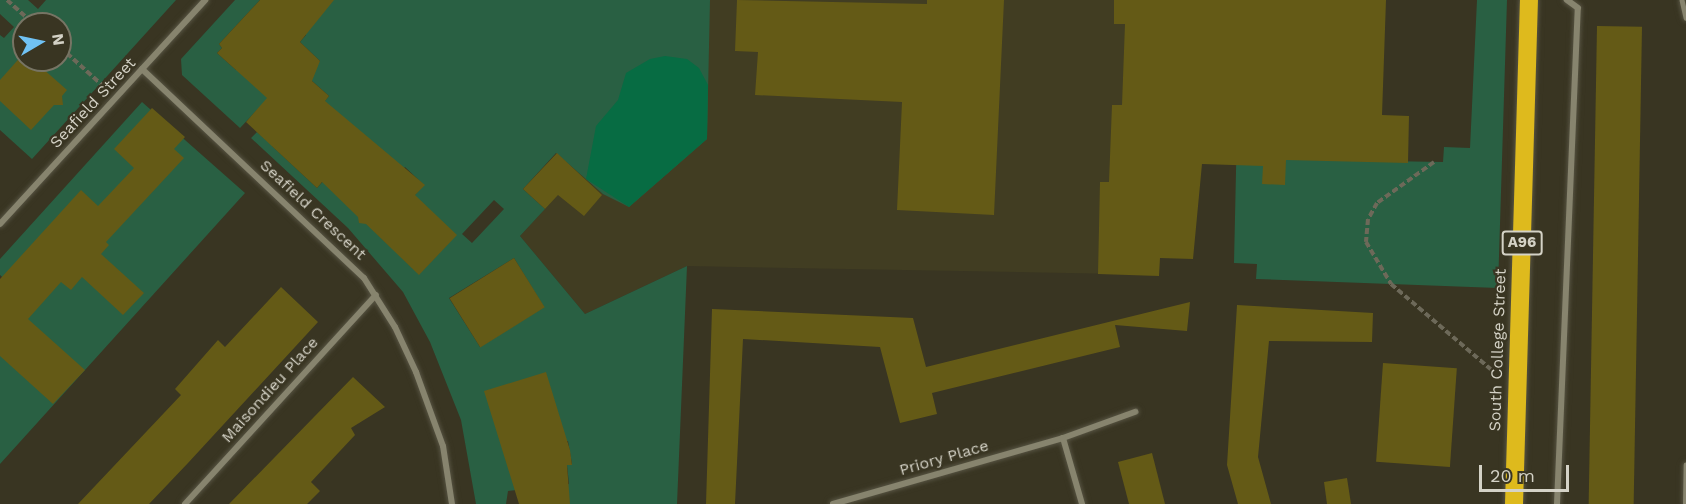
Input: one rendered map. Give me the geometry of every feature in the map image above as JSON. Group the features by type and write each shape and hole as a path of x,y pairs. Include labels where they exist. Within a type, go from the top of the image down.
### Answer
{"highway":[{"name":"South College Street","path":"1512,498 1529,0"}],"street":[{"name":"Seafield Street","path":"0,224 205,0"},
{"path":"1557,504 1578,8 1567,0"},
{"name":"Seafield Crescent","path":"142,69 349,261 376,295 407,350 432,413 446,458 452,504"},
{"name":"Maisondieu Place","path":"185,504 376,295"},
{"name":"Priory Place","path":"833,504 1063,438 1135,412"},
{"path":"1063,438 1082,504"}],"lane":[{"path":"1682,0 1686,18"},
{"path":"1685,504 1686,465"}],"path":[{"path":"7,0 20,12"},
{"path":"72,58 116,98"},
{"path":"1434,162 1377,203 1368,219 1366,242 1391,284 1495,373"}],"shaded area":[{"path":"428,0 1240,0 1156,162 1120,274 687,266 585,314 520,236 578,173"}],"green space":[{"path":"0,0 28,0 38,9 46,0 176,0 32,159 0,130 0,35 4,38 12,29 12,72 72,72 72,12 12,12 12,25 0,14"},
{"path":"235,0 260,0 219,44 222,48 217,53 236,70 242,64 261,81 271,70 294,91 320,61 300,42 306,35 268,0 710,0 707,139 629,207 603,194 556,153 523,189 545,209 520,236 585,314 687,266 677,504 556,504 554,486 569,484 567,465 572,464 568,441 511,448 514,471 531,469 533,488 508,491 506,504 476,504 461,420 430,342 403,292 348,228 251,138 257,132 267,141 287,119 277,110 269,118 258,109 240,128 182,75 181,59","holes":["311,80 329,96 309,119 334,142 350,125 365,139 362,143 366,147 351,164 344,158 317,188 272,146 297,119 285,108","405,167 424,185 396,215 402,221 421,202 430,210 421,220 447,245 419,274 353,211 380,182 386,187","494,200 504,209 472,243 462,234","514,258 544,307 480,347 449,298"]},
{"path":"1477,0 1507,0 1498,288 1256,279 1257,264 1234,263 1237,126 1268,159 1443,162 1444,147 1470,148"},
{"path":"665,56 687,59 699,68 708,85 707,139 629,207 586,179 596,126 618,100 626,73 650,59"},
{"path":"142,102 245,193 0,464 0,356 35,307 0,275 0,259"}],"building":[{"path":"260,0 334,0 300,42 320,61 312,81 329,96 325,101 425,185 415,195 457,235 419,275 366,224 359,223 358,217 322,182 317,188 246,122 267,98 217,53 222,48 219,44"},
{"path":"737,0 927,4 927,0 1004,0 994,215 897,210 902,102 755,95 758,52 735,51"},
{"path":"1114,0 1386,0 1382,115 1409,116 1408,163 1286,160 1285,185 1262,184 1263,166 1202,164 1193,259 1160,258 1159,276 1098,274 1100,182 1109,182 1112,105 1122,105 1125,24 1114,24"},
{"path":"1597,26 1642,27 1634,504 1589,504"},
{"path":"12,66 12,72 47,72 67,90 62,96 63,105 54,105 31,130 0,101 0,80"},
{"path":"152,108 185,137 174,149 184,158 106,242 109,245 101,254 144,293 123,315 82,277 71,290 61,282 28,319 85,370 53,404 0,356 0,279 81,190 98,206 134,168 114,149"},
{"path":"557,153 602,195 584,216 558,195 545,209 523,189"},
{"path":"514,258 545,307 480,347 450,298"},
{"path":"281,287 318,322 188,463 149,504 78,504 181,395 175,389 218,340 225,347"},
{"path":"1190,302 1187,331 1115,325 1120,347 932,393 937,414 900,423 880,347 743,339 735,504 706,504 712,309 913,318 926,367"},
{"path":"1237,305 1373,313 1372,342 1269,341 1258,457 1271,504 1238,504 1227,465"},
{"path":"1383,363 1457,368 1450,467 1376,462"},
{"path":"546,372 570,450 572,465 567,465 570,504 519,504 484,391"},
{"path":"353,377 385,407 351,428 355,435 311,482 320,491 307,504 229,504"},
{"path":"1152,453 1165,504 1129,504 1118,462"},
{"path":"1347,478 1351,504 1327,504 1324,482"}]}
